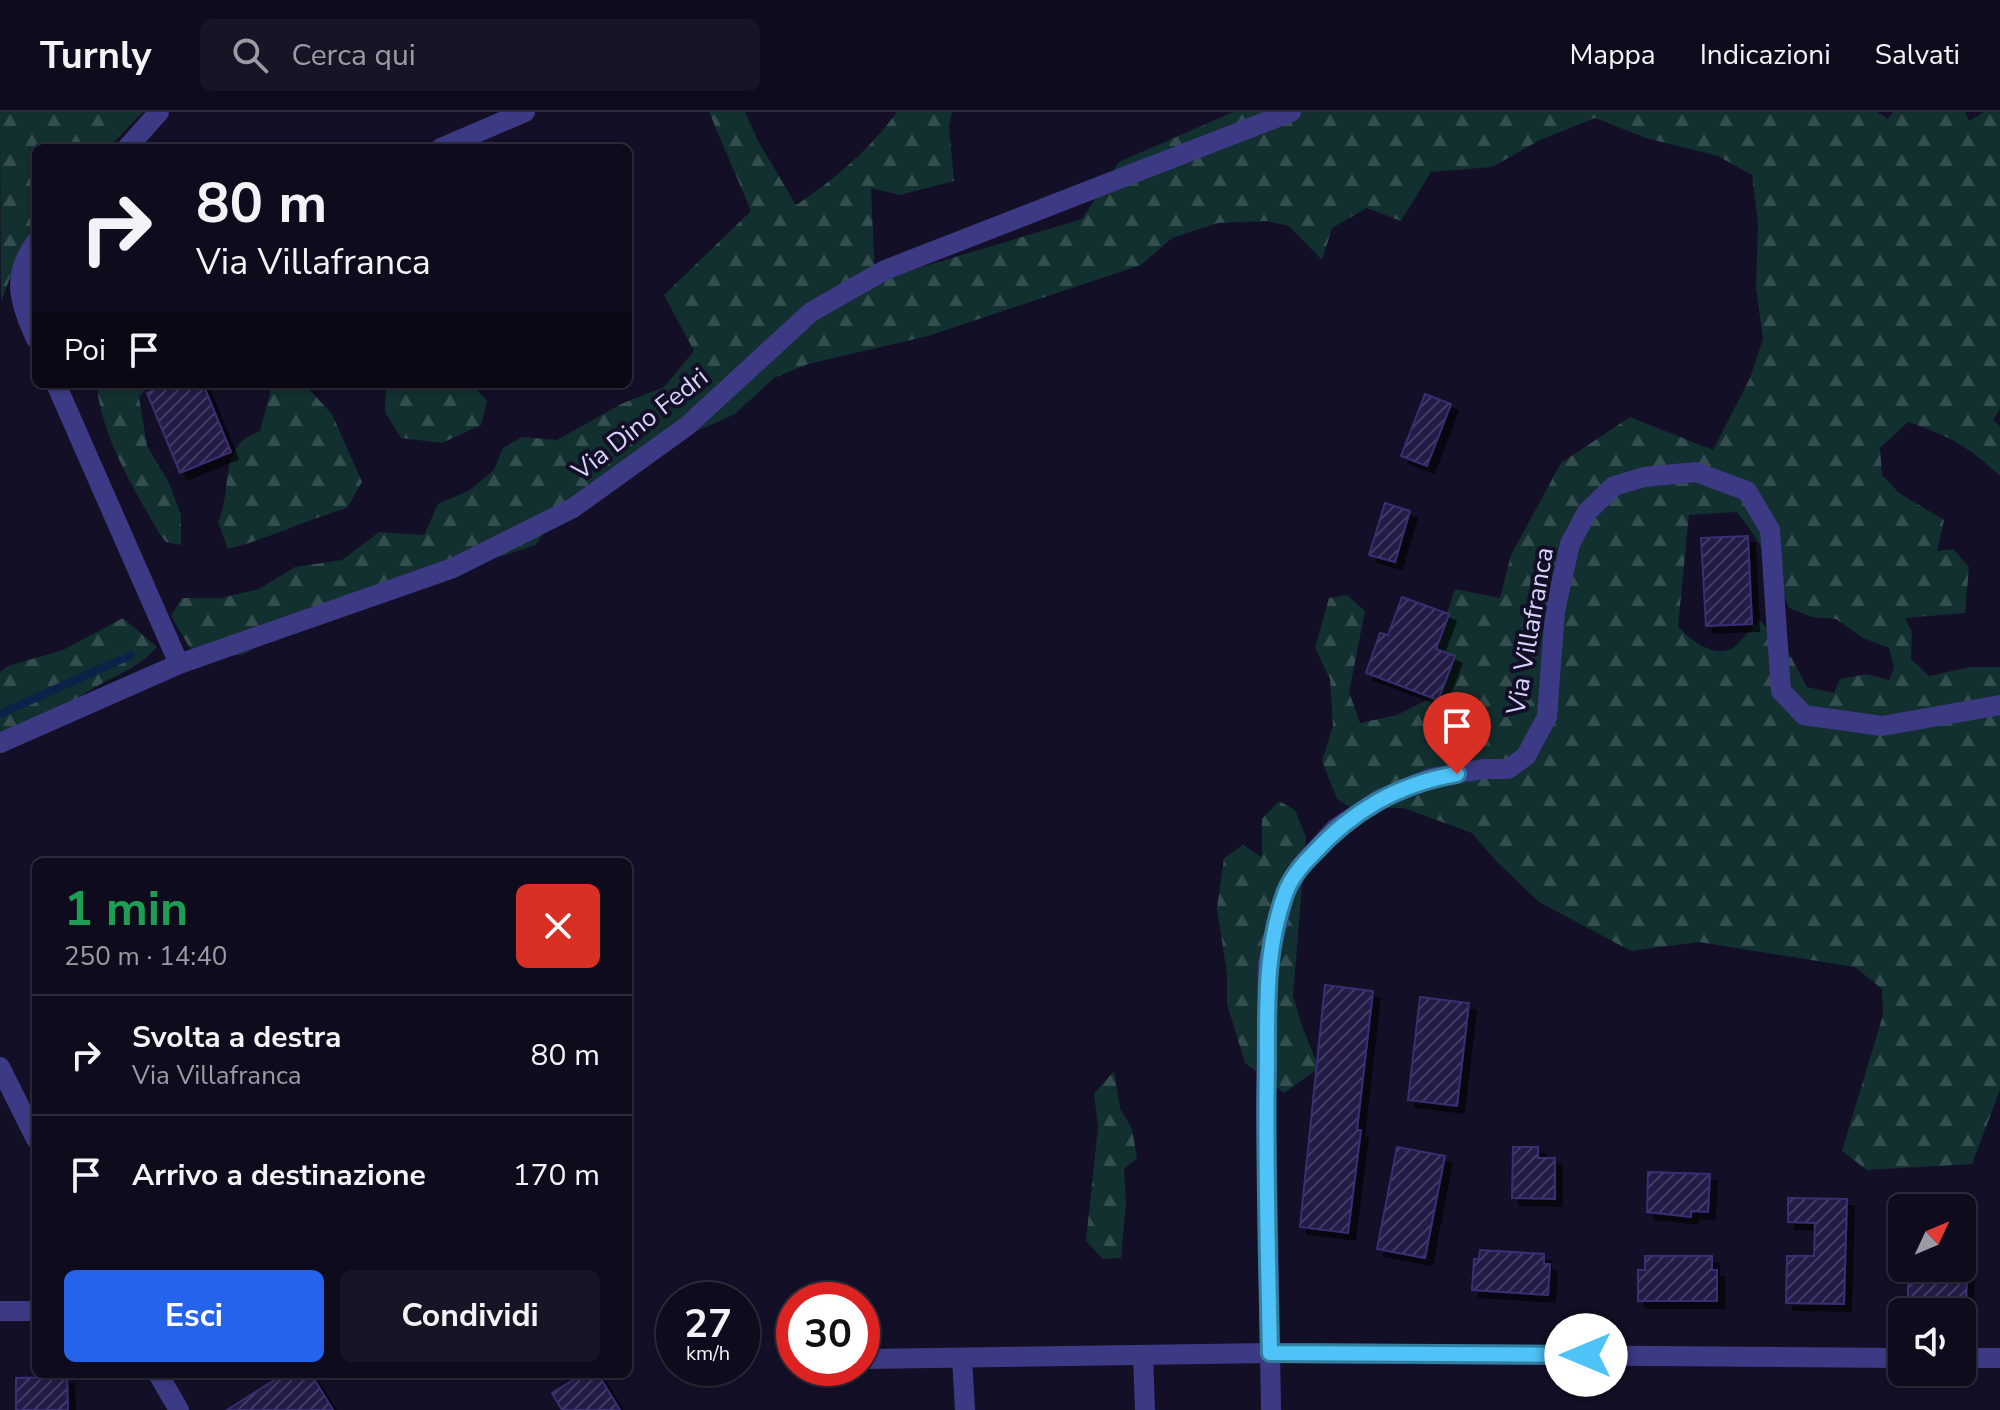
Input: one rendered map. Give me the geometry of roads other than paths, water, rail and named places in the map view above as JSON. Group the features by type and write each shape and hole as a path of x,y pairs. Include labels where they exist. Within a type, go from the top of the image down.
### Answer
{"street":[{"path":"131,144 159,112"},
{"path":"450,144 525,112"},
{"name":"Via Dino Fedri","path":"0,743 179,664 453,568 573,508 687,426 811,312 885,270 1291,112"},
{"path":"32,250 20,272 19,293 32,322"},
{"path":"58,388 179,664"},
{"name":"Via Villafranca","path":"1271,1410 1266,1110 1268,963 1285,893 1299,868 1336,828 1380,799 1431,778 1483,769 1508,769 1526,756 1547,717 1555,611 1570,544 1587,512 1614,486 1644,477 1696,472 1747,491 1770,530 1781,691 1804,715 1882,726 2000,705"},
{"path":"0,1067 32,1131"},
{"path":"0,1311 32,1311"},
{"path":"880,1359 1270,1353 1888,1358"},
{"path":"1143,1355 1145,1410"},
{"path":"962,1358 965,1410"},
{"path":"1976,1358 2000,1358"},
{"path":"160,1378 179,1410"}],"waterway":[{"path":"0,714 131,655"}]}
